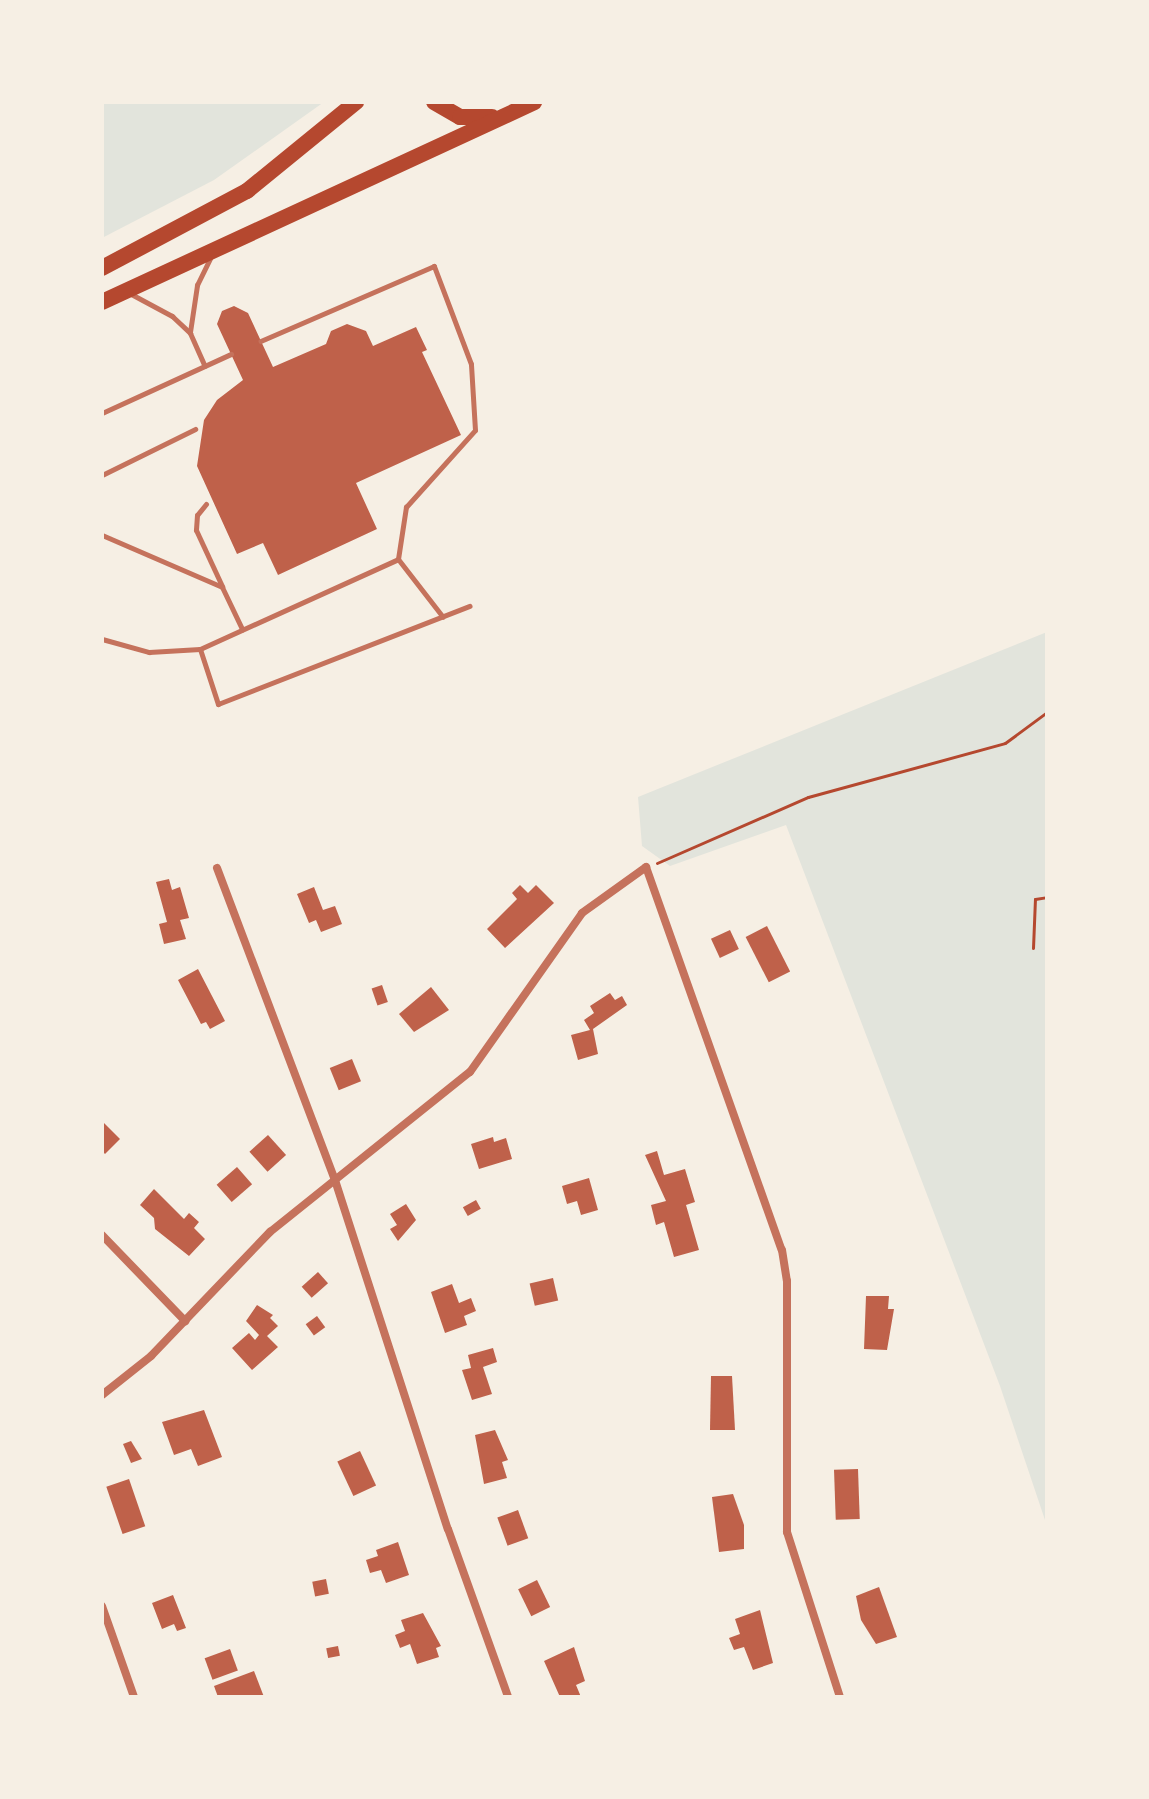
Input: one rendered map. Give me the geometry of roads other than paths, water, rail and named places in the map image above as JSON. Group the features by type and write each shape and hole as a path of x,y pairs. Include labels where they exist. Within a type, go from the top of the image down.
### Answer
{"main road":[{"path":"102,268 247,191 356,102"},
{"path":"434,102 466,118 512,112"},
{"path":"102,302 534,102"}],"street":[{"path":"102,1395 185,1321 270,1232 334,1177 470,1072 582,913 646,867 782,1250 787,1281 787,1532 840,1697"},
{"path":"217,868 334,1177 448,1529 508,1697"},
{"path":"102,1235 185,1321"},
{"path":"102,1606 134,1697"}],"lane":[{"path":"190,333 197,285 216,248"},
{"path":"261,341 434,266 471,364 475,430 406,507 398,559 443,617"},
{"path":"125,292 164,311 190,333 205,366"},
{"path":"102,413 231,354"},
{"path":"102,475 195,429"},
{"path":"206,504 197,515 196,530 242,629"},
{"path":"102,535 222,587"},
{"path":"102,639 149,652 200,649 398,559"},
{"path":"200,649 218,704 470,606"}]}
